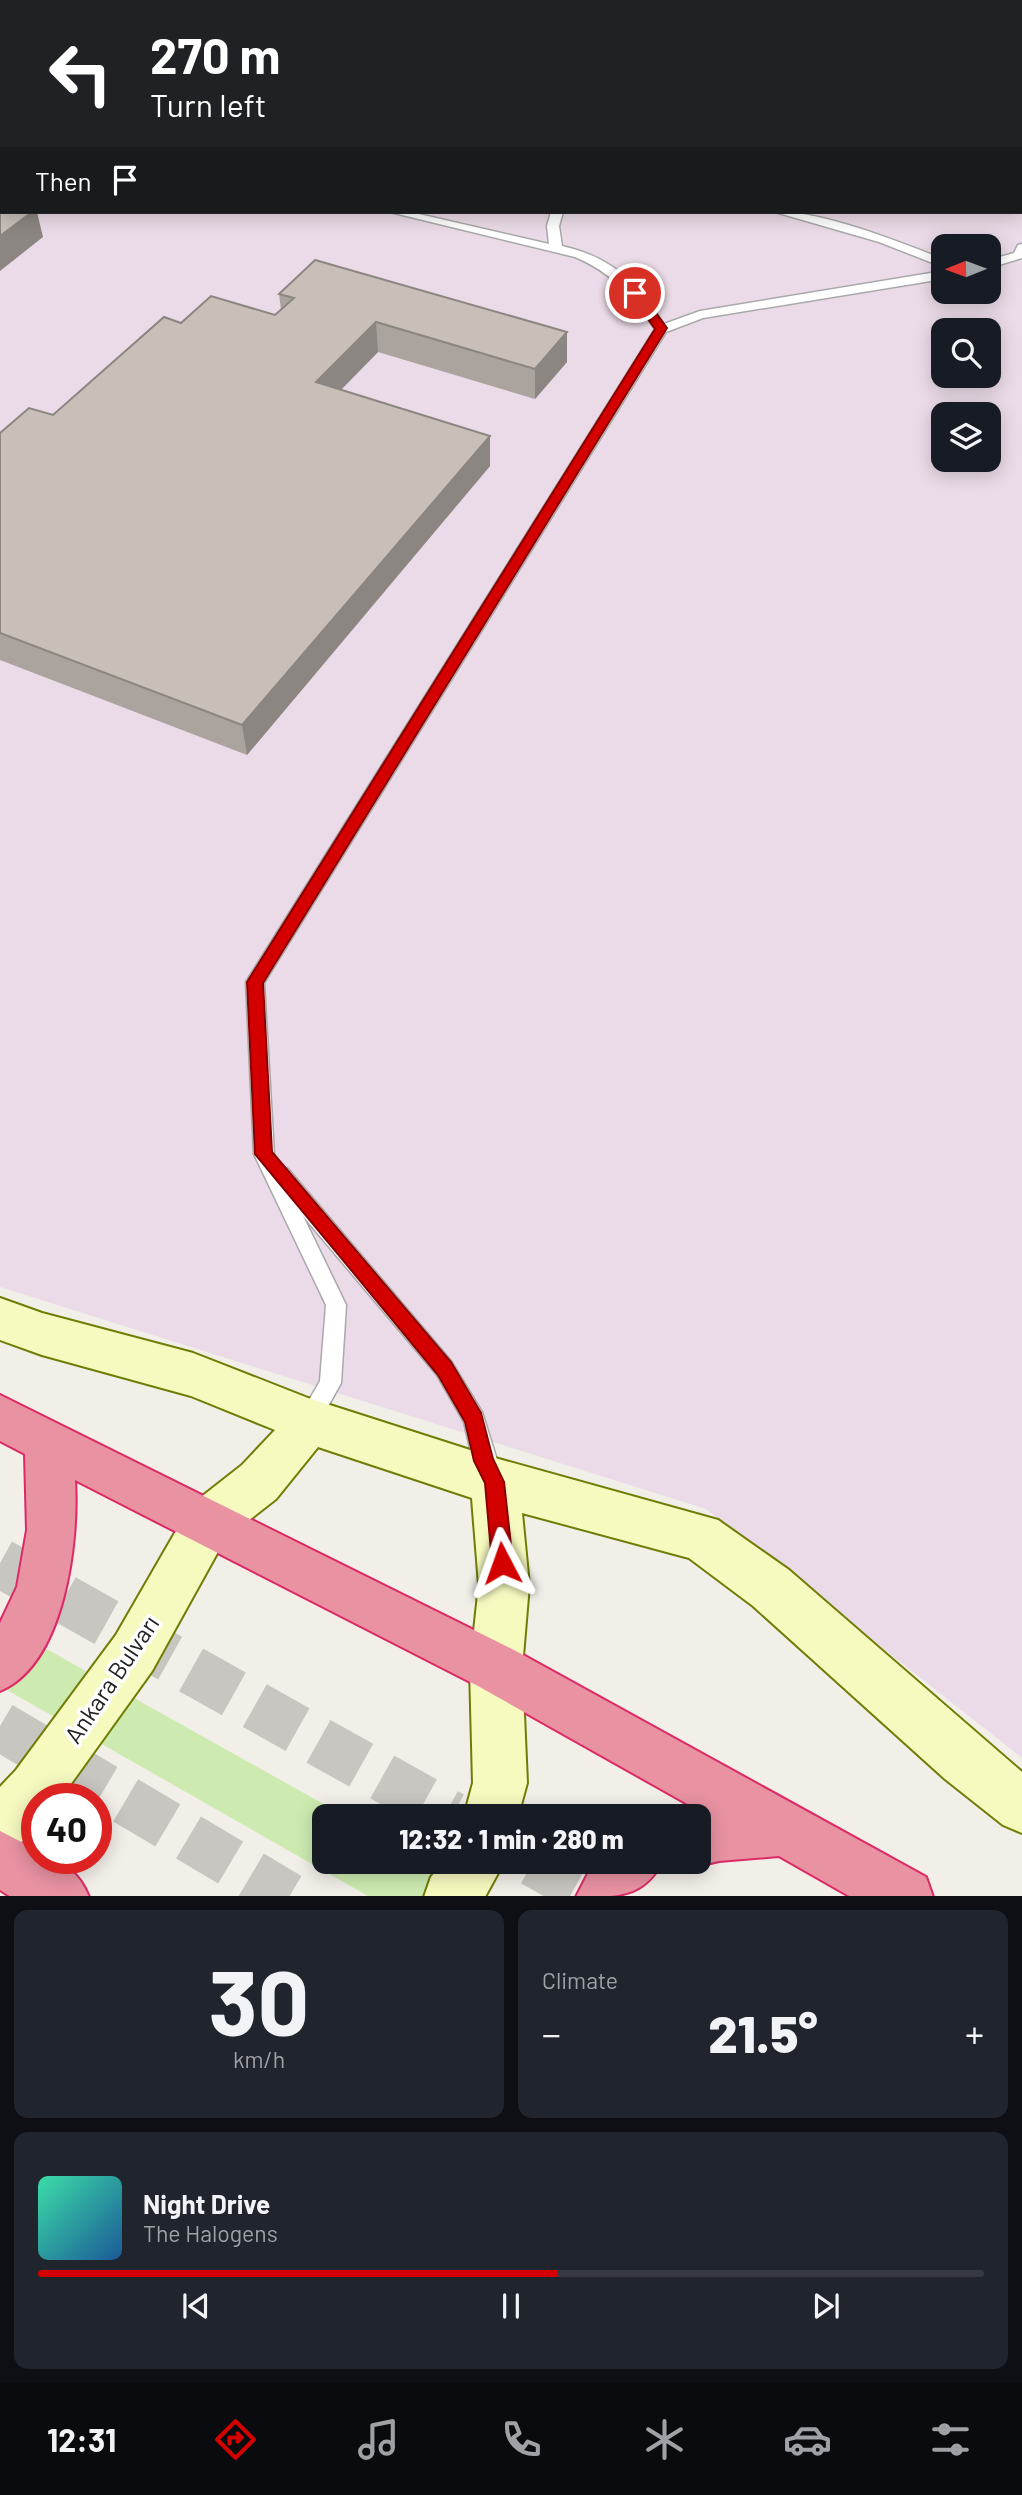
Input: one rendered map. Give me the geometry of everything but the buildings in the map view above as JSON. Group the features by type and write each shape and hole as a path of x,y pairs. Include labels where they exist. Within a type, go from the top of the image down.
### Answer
{"highway":[{"path":"0,1417 496,1668 781,1829 906,1896"},
{"path":"0,1665 32,1618 49,1566 54,1489 47,1441"},
{"path":"711,1836 781,1829"},
{"path":"0,1858 62,1896"},
{"path":"603,1896 619,1874"}],"street":[{"path":"0,1319 42,1334 193,1375 309,1421 495,1482 701,1537 771,1588 964,1760 1022,1806"},
{"path":"208,1521 259,1482 292,1446 309,1421"},
{"path":"494,1804 500,1783 496,1668 504,1585 495,1482"},
{"name":"Ankara Bulvarı","path":"0,1826 35,1790 134,1653 208,1521"},
{"path":"450,1896 467,1874"}],"lane":[{"path":"405,214 556,248 606,264 622,275 661,328"},
{"path":"556,214 553,226 556,248"},
{"path":"788,214 883,240 931,258"},
{"path":"1001,260 1019,255 1022,248"},
{"path":"309,1421 330,1383 336,1305 264,1154 255,982 661,328 700,315 931,277"},
{"path":"264,1154 444,1368 474,1419 484,1461 495,1482"}],"shaded area":[{"path":"0,214 1022,214 1022,1758 706,1509 0,1287"}],"green space":[{"path":"0,1623 324,1804 312,1804 312,1864 0,1686"},
{"path":"329,1874 448,1874 487,1896 368,1896"}],"tunnel":[{"path":"0,1563 431,1804"},
{"path":"0,1726 287,1896"},
{"path":"554,1874 593,1896"}],"route":[{"path":"502,1563 495,1482 484,1461 474,1419 444,1368 264,1154 255,982 339,851 661,328 635,293"}]}
